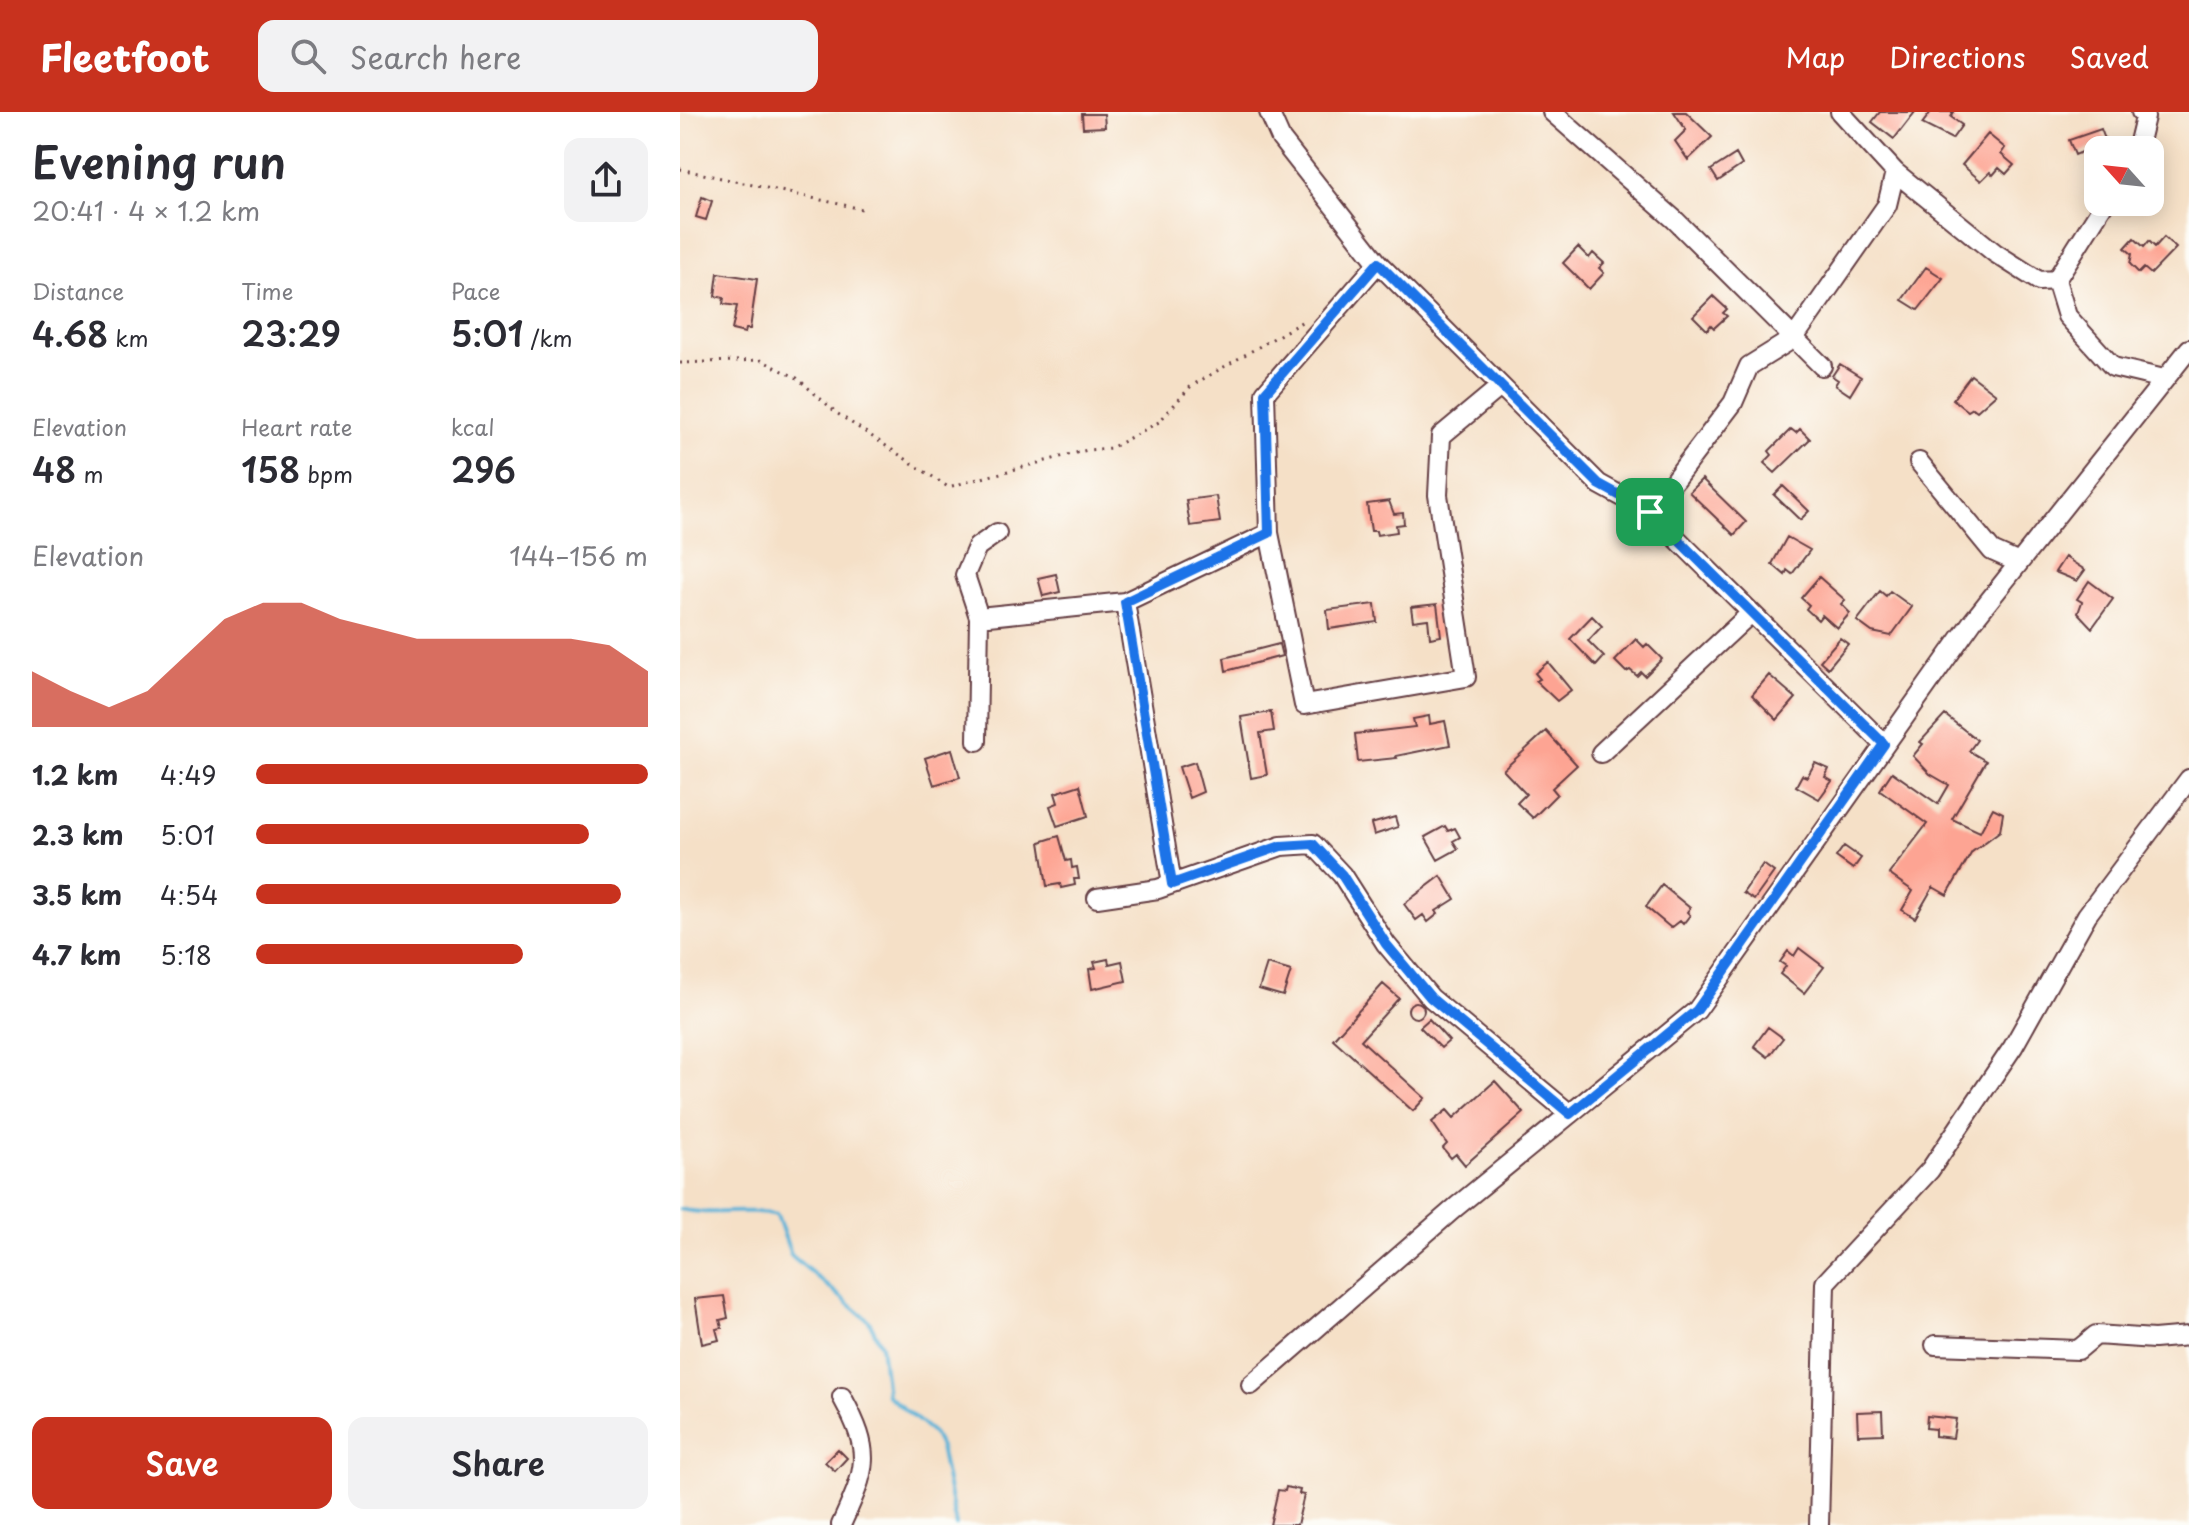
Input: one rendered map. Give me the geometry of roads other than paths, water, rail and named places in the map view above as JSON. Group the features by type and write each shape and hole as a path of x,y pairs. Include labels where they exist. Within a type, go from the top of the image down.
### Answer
{"street":[{"path":"1269,112 1281,139 1378,263 1599,484 1650,512 1884,744"},
{"path":"1552,112 1675,220 1822,366"},
{"path":"1840,112 1895,172 1995,253 2039,281 2056,280"},
{"path":"2140,136 2145,117 2141,112"},
{"path":"1650,512 1733,403 1749,366 1794,338 1887,205 1895,172"},
{"path":"2096,216 2056,280 2067,316 2113,367 2164,379"},
{"path":"1378,263 1265,393 1269,533 1304,705 1466,677 1438,495 1441,436 1501,386"},
{"path":"1251,1385 1456,1207 1697,1010 1884,744 2019,563 2189,349"},
{"path":"1919,462 1992,551 2019,563"},
{"path":"977,741 979,617 965,575 977,547 997,533"},
{"path":"979,617 1125,602 1269,533"},
{"path":"1125,602 1172,884"},
{"path":"1601,753 1751,613"},
{"path":"1819,1525 1825,1283 1930,1170 2013,1047 2087,915 2189,779"},
{"path":"1097,898 1172,884 1281,846 1313,844 1342,875 1386,944 1431,998 1570,1114"},
{"path":"1935,1345 2078,1350 2096,1335 2154,1339 2189,1336"},
{"path":"841,1525 862,1479 862,1434 842,1397"}],"waterway":[{"path":"680,1209 777,1215 791,1255 869,1321 881,1345 887,1395 933,1433 940,1447 956,1525"}]}
